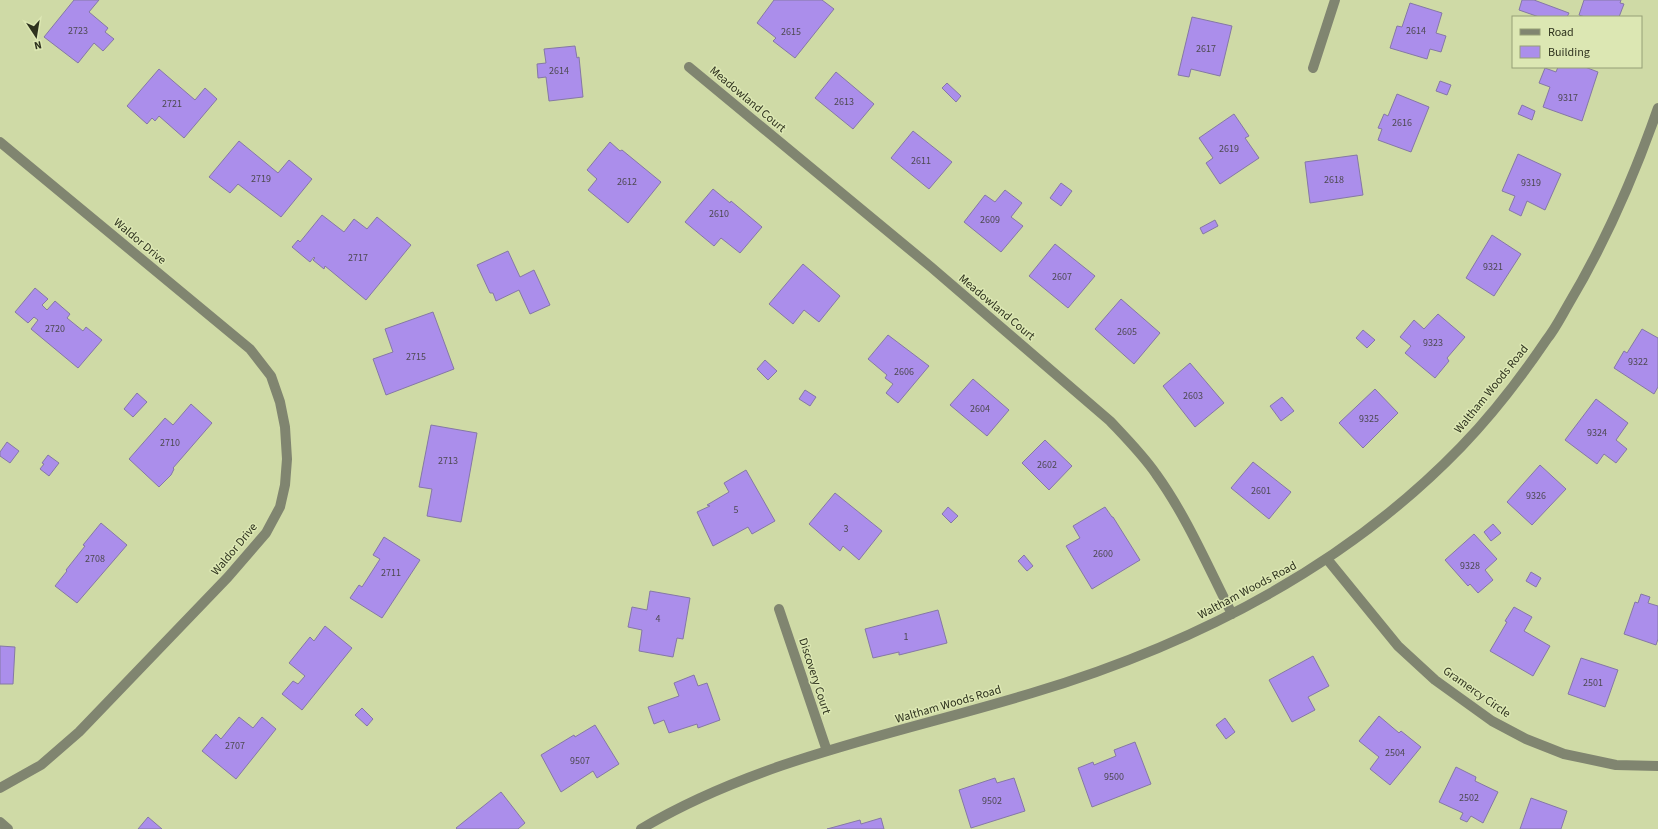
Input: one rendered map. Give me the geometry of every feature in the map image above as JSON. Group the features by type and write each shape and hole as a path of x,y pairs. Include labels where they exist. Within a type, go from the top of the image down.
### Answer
{"street":[{"path":"1313,68 1335,0"},
{"name":"Meadowland Court","path":"689,67 931,267 1110,421 1134,446 1156,474 1177,507 1232,614"},
{"name":"Waltham Woods Road","path":"641,829 716,791 827,751 1033,693 1167,645 1277,591 1327,559 1378,523 1421,486 1462,446 1507,394 1549,338 1585,276 1616,213 1645,146 1658,108"},
{"name":"Waldor Drive","path":"0,142 250,349 271,376 280,402 285,427 288,459 285,485 280,507 266,533 233,572 79,732 41,765 0,788"},
{"name":"Gramercy Circle","path":"1327,559 1398,646 1434,680 1492,721 1526,739 1564,754 1616,765 1658,766"},
{"name":"Discovery Court","path":"779,609 827,751"},
{"path":"0,822 8,829"}],"building":[{"path":"74,0 99,0 89,12 108,28 105,32 114,39 103,51 94,43 78,63 44,37"},
{"path":"774,0 822,0 834,9 795,58 773,41 776,38 757,23"},
{"path":"1522,0 1534,0 1569,13 1568,16 1536,16 1519,10"},
{"path":"1584,0 1621,0 1620,3 1624,4 1619,16 1579,15"},
{"path":"1410,3 1442,13 1436,33 1446,36 1441,52 1430,49 1427,59 1390,48 1397,26 1402,27"},
{"path":"1192,17 1232,26 1220,76 1191,69 1189,77 1178,75"},
{"path":"575,46 577,58 579,57 583,97 549,101 546,77 538,78 537,64 546,63 544,49"},
{"path":"1545,68 1556,72 1558,68 1588,68 1598,72 1582,121 1543,107 1550,87 1539,83"},
{"path":"159,69 195,100 205,88 217,99 184,138 159,116 155,121 152,118 147,124 127,106"},
{"path":"836,72 874,104 853,129 815,98"},
{"path":"1440,81 1451,85 1447,95 1436,91"},
{"path":"947,83 961,96 956,102 942,88"},
{"path":"1397,94 1429,107 1411,152 1378,140 1382,129 1378,128 1384,114 1388,116"},
{"path":"1522,105 1535,111 1532,120 1518,114"},
{"path":"1234,114 1249,136 1245,138 1259,158 1220,184 1206,163 1213,158 1199,138"},
{"path":"913,131 952,162 929,189 891,158"},
{"path":"239,141 278,173 289,160 312,179 281,217 238,184 230,193 209,177"},
{"path":"610,142 661,182 628,223 588,190 597,179 587,170"},
{"path":"1518,154 1561,174 1545,210 1527,201 1521,216 1509,210 1515,196 1502,191"},
{"path":"1357,155 1363,195 1310,203 1305,162"},
{"path":"1061,183 1072,191 1061,206 1050,198"},
{"path":"713,189 730,203 731,201 762,227 740,253 721,238 714,246 685,222"},
{"path":"1005,190 1022,203 1011,217 1023,226 1001,252 964,222 985,195 995,202"},
{"path":"322,215 344,232 354,219 367,229 377,217 411,245 366,300 325,266 324,269 313,260 315,258 314,257 310,262 292,247 298,240 300,242"},
{"path":"1215,220 1218,226 1203,234 1200,228"},
{"path":"1492,235 1521,254 1494,296 1466,278"},
{"path":"1055,244 1095,276 1068,308 1029,276"},
{"path":"508,251 520,277 534,270 550,305 530,314 519,290 496,301 493,293 490,293 477,265"},
{"path":"803,264 840,296 819,322 804,310 793,324 769,304"},
{"path":"35,288 48,299 42,305 47,310 55,301 70,314 67,318 83,331 86,327 102,340 78,368 31,329 38,320 34,317 28,323 15,312"},
{"path":"1121,299 1160,333 1134,364 1095,329"},
{"path":"433,312 454,369 386,395 373,359 393,352 385,329"},
{"path":"1438,314 1465,337 1447,358 1449,361 1435,378 1405,353 1411,346 1400,337 1414,320 1424,329"},
{"path":"1642,329 1658,338 1658,387 1654,394 1614,368 1624,351 1627,353"},
{"path":"1363,330 1375,340 1367,348 1356,338"},
{"path":"888,335 929,366 898,403 886,393 893,384 885,378 887,375 868,359"},
{"path":"765,360 777,371 768,380 757,369"},
{"path":"1190,363 1224,403 1195,427 1163,386"},
{"path":"973,379 1009,410 987,436 950,405"},
{"path":"1375,389 1398,413 1363,448 1339,423"},
{"path":"805,390 816,397 810,406 799,399"},
{"path":"137,393 147,402 133,417 124,409"},
{"path":"1282,397 1294,411 1281,421 1270,406"},
{"path":"1596,399 1628,423 1616,440 1627,449 1616,463 1604,454 1597,464 1565,440"},
{"path":"191,404 212,423 173,468 174,469 171,475 159,487 129,459 165,418 173,425"},
{"path":"431,425 477,433 461,522 427,516 432,489 419,487"},
{"path":"1045,440 1072,466 1049,490 1022,463"},
{"path":"7,442 19,451 10,463 0,456 0,452"},
{"path":"48,455 59,463 49,476 40,469 44,464 42,463"},
{"path":"1253,462 1291,492 1269,519 1231,488"},
{"path":"1540,465 1566,489 1532,525 1507,502"},
{"path":"746,470 775,521 752,534 748,527 713,546 697,512 710,506 707,505 729,492 724,483"},
{"path":"835,493 882,531 859,560 843,546 840,551 809,524"},
{"path":"948,507 958,516 951,523 942,514"},
{"path":"1105,507 1140,560 1092,589 1066,546 1080,538 1073,526"},
{"path":"101,523 127,545 77,603 55,586 85,546 83,545"},
{"path":"1493,524 1501,533 1491,541 1484,532"},
{"path":"1474,534 1497,559 1485,570 1493,580 1478,593 1470,584 1468,586 1445,560"},
{"path":"384,537 420,560 382,618 350,598 359,585 362,587 380,559 373,555"},
{"path":"1024,555 1033,566 1027,571 1018,561"},
{"path":"1531,572 1541,578 1536,587 1526,581"},
{"path":"650,591 690,598 683,639 677,638 673,657 639,651 642,630 628,627 632,607 647,610"},
{"path":"1641,594 1650,597 1648,603 1658,606 1658,639 1656,645 1624,634 1635,602 1638,603"},
{"path":"1514,607 1532,617 1524,631 1550,646 1533,676 1490,651"},
{"path":"938,610 947,643 899,655 899,652 873,658 865,629"},
{"path":"325,626 352,648 302,710 282,694 293,681 298,684 305,676 289,663 310,637 314,641"},
{"path":"0,646 15,647 13,684 0,684"},
{"path":"1313,656 1329,686 1308,697 1315,710 1292,722 1269,680"},
{"path":"1581,658 1618,670 1605,707 1568,694"},
{"path":"694,675 698,686 707,683 720,720 698,728 697,724 669,733 664,720 654,724 648,707 679,696 674,683"},
{"path":"362,708 373,719 367,726 355,715"},
{"path":"1379,716 1399,733 1401,731 1421,747 1390,785 1370,769 1379,757 1359,741"},
{"path":"239,717 253,728 262,717 276,729 236,779 202,751 216,734 221,739"},
{"path":"1225,718 1235,732 1226,739 1216,725"},
{"path":"595,725 619,764 597,778 593,771 561,792 541,755 574,735 575,737"},
{"path":"1135,742 1151,784 1092,807 1078,768 1093,762 1094,765 1116,756 1114,750"},
{"path":"1456,767 1476,777 1475,781 1498,792 1483,823 1471,816 1467,822 1460,819 1463,813 1439,802"},
{"path":"995,778 997,783 1014,778 1025,811 971,828 959,790"},
{"path":"501,792 525,823 518,829 456,828"},
{"path":"1531,798 1567,811 1561,829 1520,829"},
{"path":"148,817 162,829 138,829"},
{"path":"881,818 884,829 827,829 860,820 861,824"}]}
